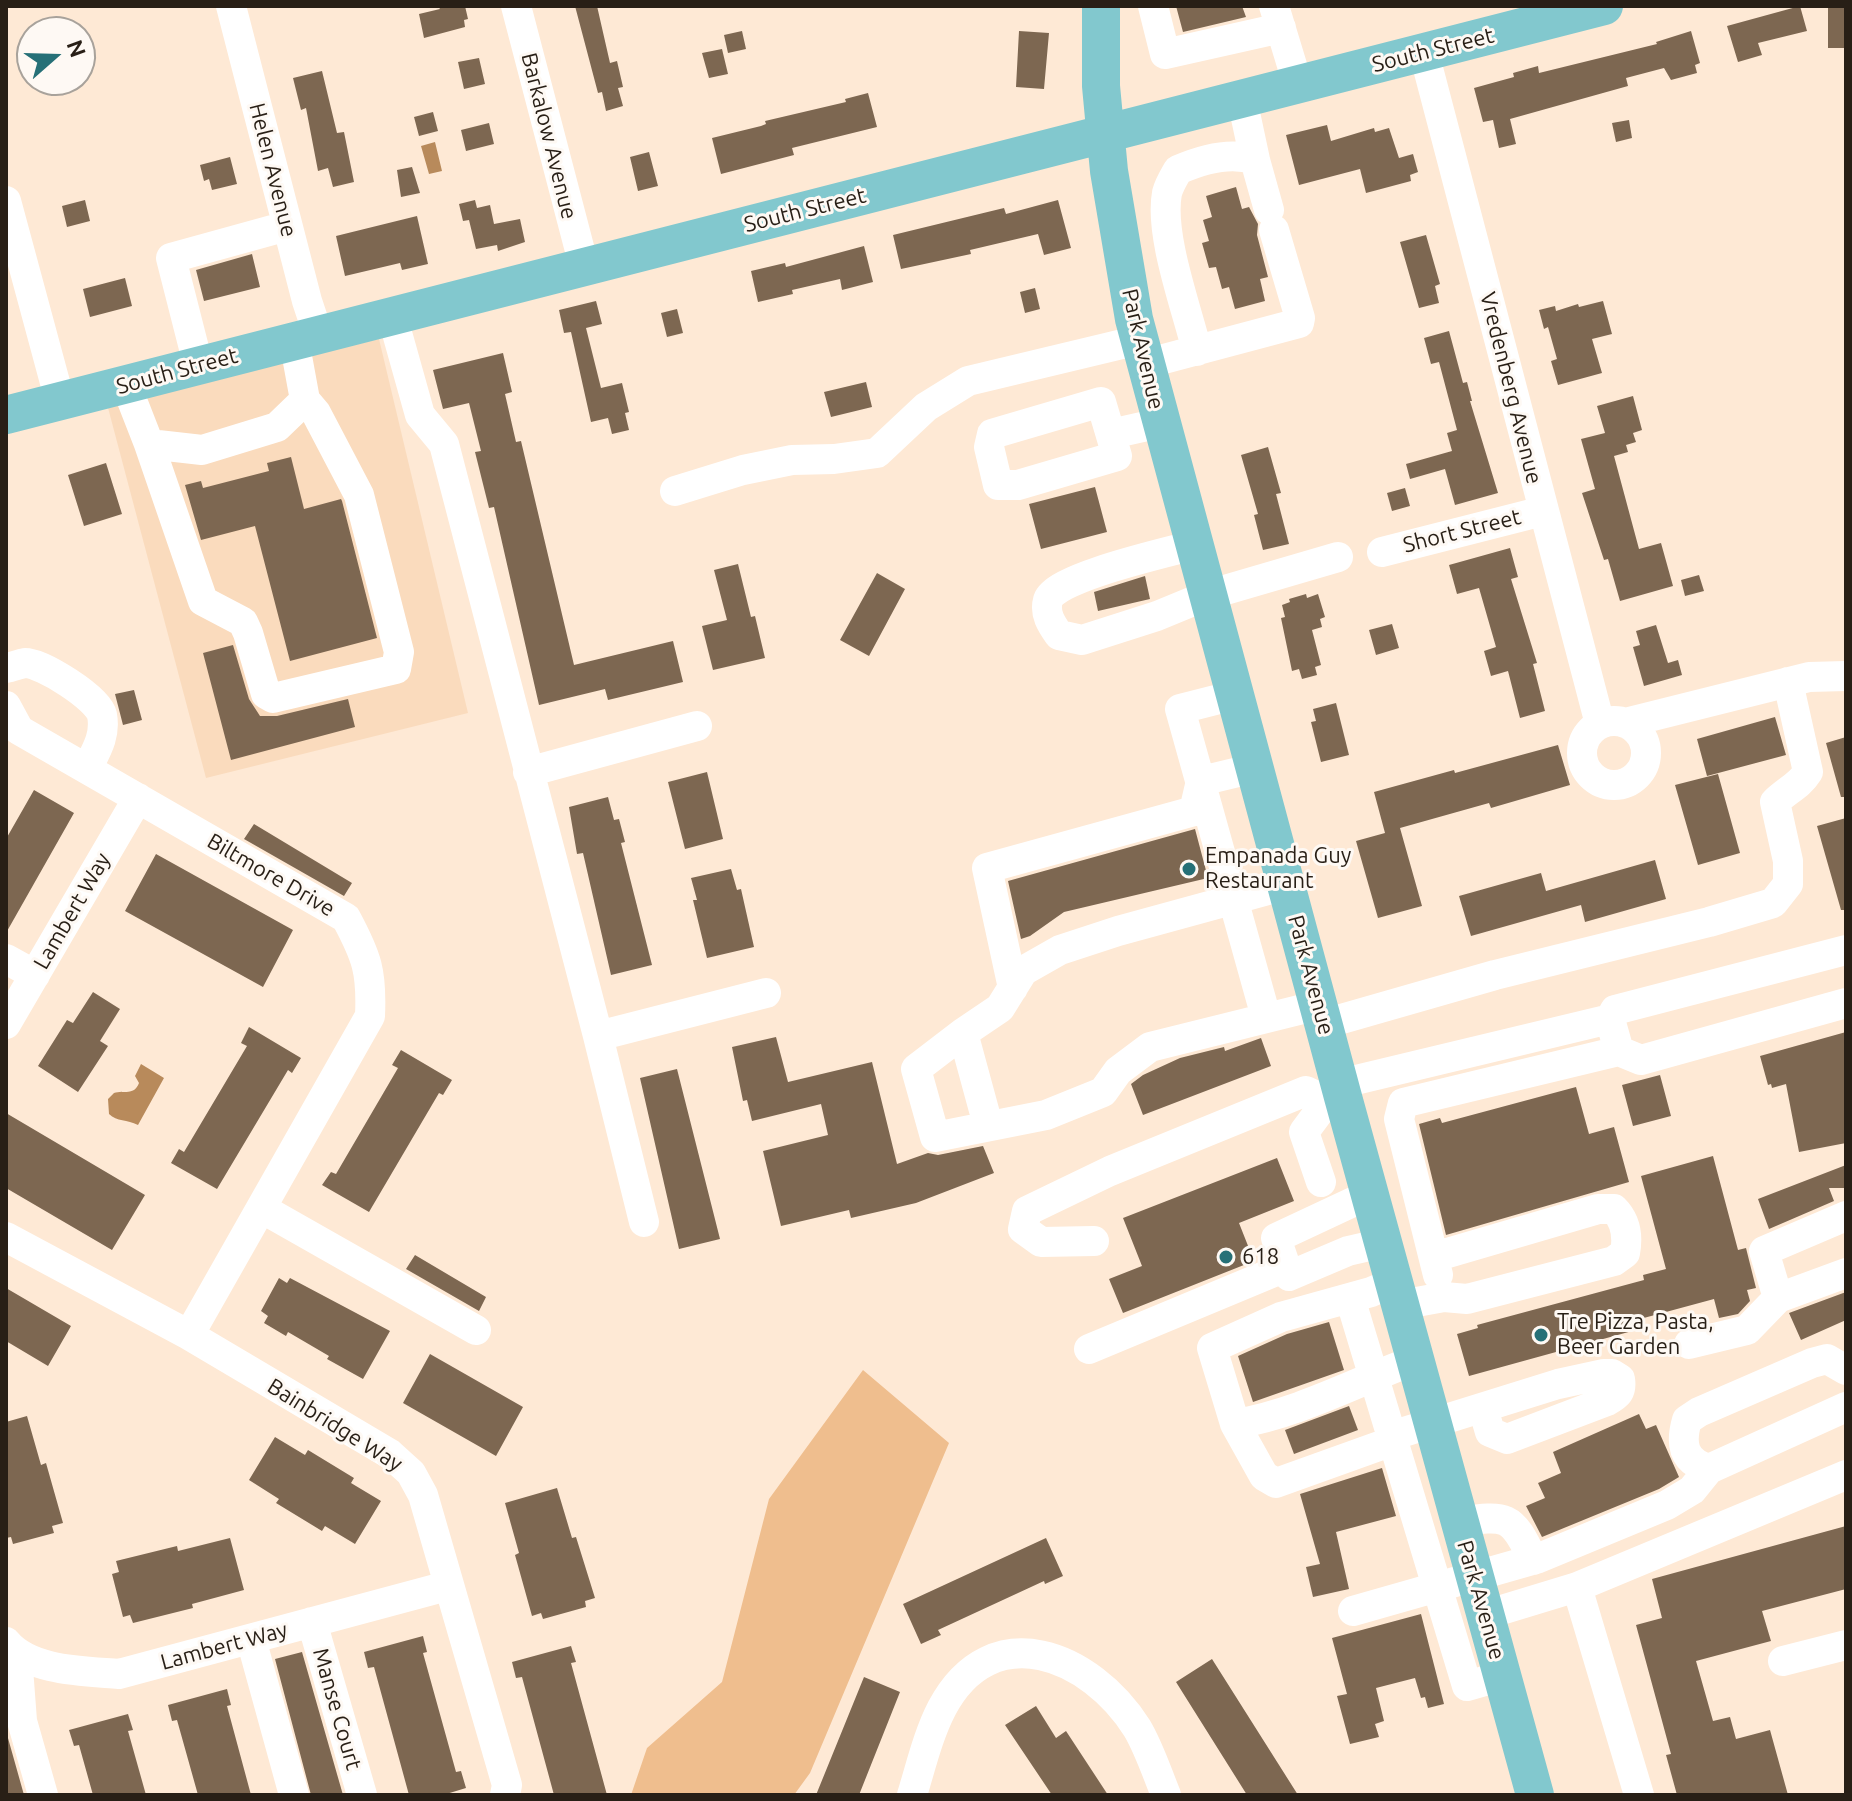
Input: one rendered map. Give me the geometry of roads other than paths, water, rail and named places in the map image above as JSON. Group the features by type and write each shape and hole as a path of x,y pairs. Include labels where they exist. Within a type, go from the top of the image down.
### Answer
{"main road":[{"name":"Park Avenue","path":"1101,6 1101,86 1106,134 1119,238 1142,352 1322,1014 1336,1094 1370,1194 1535,1795"},
{"name":"South Street","path":"6,415 1604,6"}],"street":[{"name":"Helen Avenue","path":"231,6 287,226 306,337 305,400"},
{"name":"Barkalow Avenue","path":"516,6 584,266"},
{"path":"1153,6 1165,54 1277,17 1298,85"},
{"name":"Vredenberg Avenue","path":"1424,53 1543,511 1613,723 1788,682 1821,676 1846,676"},
{"path":"675,491 756,467 792,460 877,453 926,407 968,381 1142,352 1197,351 1299,323 1255,160 1242,99"},
{"path":"1197,351 1171,245 1166,213 1168,190 1178,170 1191,164 1244,156 1255,160"},
{"path":"6,201 60,401"},
{"path":"198,364 171,258 287,226"},
{"path":"392,315 420,415 444,444 644,1222"},
{"path":"126,385 203,601 243,622 266,694 273,698 396,669 399,652 359,495 316,413 305,400 277,427 202,450 149,444"},
{"path":"1114,445 1101,402 992,434 989,447 998,485 1018,485 1114,445 1160,423"},
{"name":"Short Street","path":"1382,552 1543,511"},
{"path":"1194,545 1093,573 1055,589 1048,600 1049,620 1059,635 1082,640 1157,616 1208,595 1338,557"},
{"path":"6,668 25,663 38,666 91,697 101,711 103,735 87,769"},
{"path":"1286,885 1060,950 1023,971 1000,1008 916,1069 935,1137 1046,1115 1103,1092 1118,1071 1150,1047 1266,1017 1322,1014 1495,975 1773,903 1788,884 1788,861 1775,802 1787,790 1802,782 1808,772 1788,682"},
{"path":"1235,695 1180,709 1266,1017"},
{"path":"528,772 697,726"},
{"name":"Biltmore Drive","path":"10,729 87,769 346,918 365,952 372,982 370,1016 189,1335"},
{"path":"1201,781 1255,768"},
{"path":"1013,988 987,868 1194,811 1201,781"},
{"name":"Lambert Way","path":"17,997 138,798"},
{"path":"1619,1051 1610,1019 1615,1010 1846,950"},
{"path":"6,959 17,997"},
{"path":"598,1036 766,993"},
{"path":"1444,1297 1399,1119 1403,1103 1619,1051 1641,1060 1846,1003"},
{"path":"1094,1241 1041,1242 1023,1229 1027,1211 1110,1171 1306,1091 1336,1094 1610,1019"},
{"path":"963,1033 988,1125"},
{"path":"1321,1182 1304,1132 1336,1094"},
{"path":"1370,1194 1276,1238 1289,1276 1348,1251 1383,1243"},
{"path":"261,1208 476,1330"},
{"path":"1434,1257 1598,1209 1614,1209 1621,1216 1628,1238 1625,1253 1614,1261 1467,1299 1397,1294 1350,1298 1281,1317 1212,1348 1235,1424 1264,1476 1276,1483 1432,1423 1483,1408"},
{"path":"1778,1298 1764,1251 1846,1216"},
{"name":"Bainbridge Way","path":"6,1237 189,1335 390,1454 411,1473 423,1495 507,1785 505,1795"},
{"path":"1089,1349 1286,1267"},
{"path":"1689,1344 1747,1330 1778,1298 1846,1273"},
{"path":"1350,1298 1467,1686 1502,1676"},
{"path":"1709,1469 1696,1465 1687,1455 1682,1436 1687,1420 1812,1363 1827,1359 1846,1370"},
{"path":"1235,1424 1253,1421 1345,1389 1415,1360"},
{"path":"1353,1611 1533,1560 1667,1505 1692,1490 1709,1469 1846,1407"},
{"path":"1485,1615 1577,1587 1846,1475"},
{"path":"1409,1499 1449,1486"},
{"path":"1459,1522 1495,1517 1510,1522 1524,1540 1533,1560"},
{"name":"Lambert Way","path":"11,1648 70,1670 119,1674 447,1586"},
{"path":"1577,1587 1639,1795"},
{"name":"Manse Court","path":"312,1622 362,1795"},
{"path":"251,1639 294,1795"},
{"path":"1783,1661 1846,1645"},
{"path":"11,1648 22,1721 43,1795"},
{"path":"912,1795 933,1729 948,1698 977,1668 1021,1652 1058,1658 1078,1669 1120,1706 1137,1728 1166,1795"}],"place":[{"name":"Empanada Guy Restaurant","path":"1189,869"},
{"name":"618","path":"1226,1257"},
{"name":"Tre Pizza, Pasta, Beer Garden","path":"1541,1335"}]}
